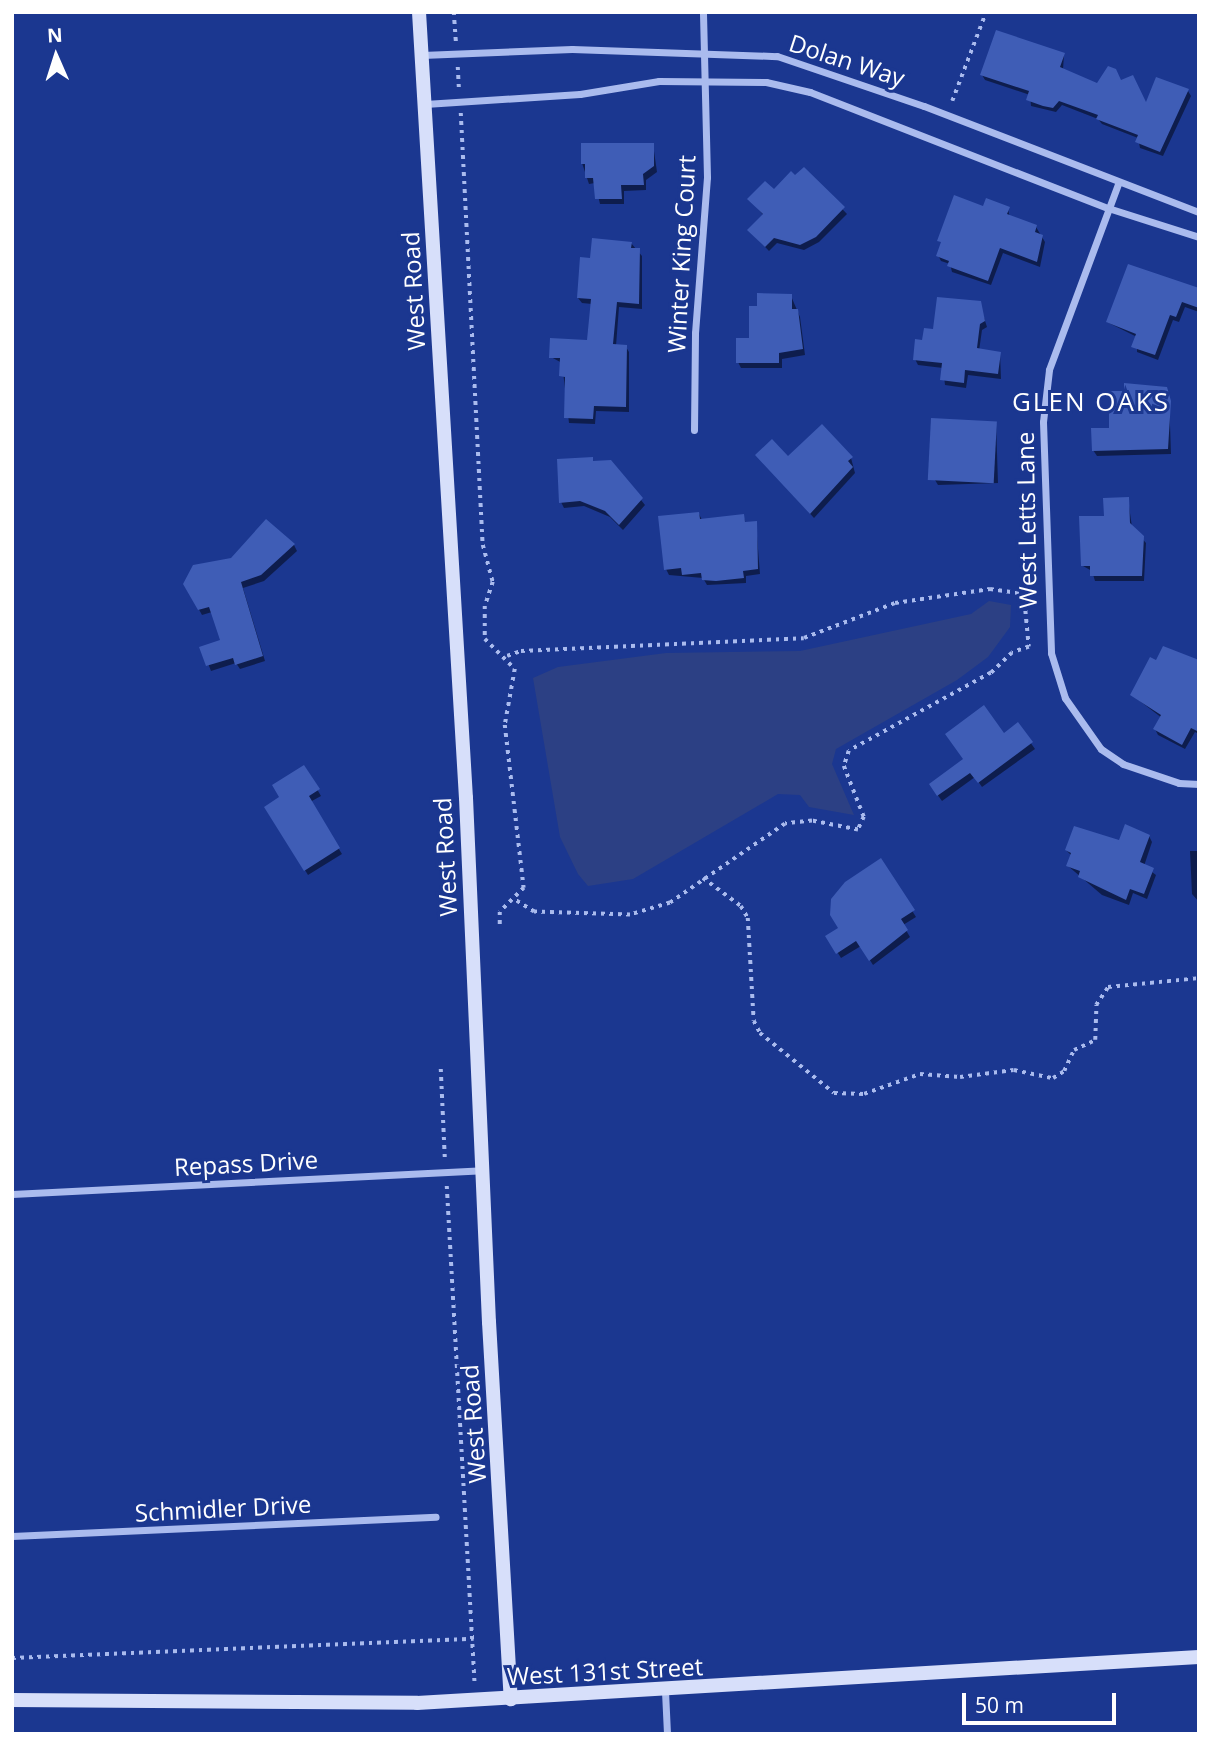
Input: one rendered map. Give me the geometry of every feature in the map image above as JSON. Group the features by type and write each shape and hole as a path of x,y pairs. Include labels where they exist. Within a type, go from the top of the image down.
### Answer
{"street":[{"name":"West Road","path":"419,12 466,798 482,1170 511,1699"},
{"name":"Winter King Court","path":"694,429 695,333 706,218 703,12"},
{"name":"Dolan Way","path":"422,55 572,49 777,56 924,106 1118,184 1199,212"},
{"name":"Dolan Way","path":"425,104 580,94 659,81 766,82 810,92 1108,208 1199,237"},
{"name":"West Letts Lane","path":"1118,184 1049,370 1043,422 1051,653 1065,698 1101,749 1123,764 1178,782 1199,784"},
{"name":"Repass Drive","path":"12,1194 482,1170"},
{"name":"Schmidler Drive","path":"12,1536 436,1517"},
{"name":"West 131st Street","path":"12,1700 418,1703 665,1691 1199,1657"},
{"path":"665,1691 667,1734"}],"path":[{"path":"454,12 483,545 493,582 485,606 485,639 489,648 507,656 515,669 505,725 524,888 515,900 500,912 500,928"},
{"path":"952,101 986,12"},
{"path":"507,656 521,651 704,640 776,642 836,628 895,603 938,600 965,591 1024,594 1029,647 1020,648 991,673 846,755 844,766 864,817 862,827 845,831 812,821 785,824 746,847 726,868 703,878 670,903 630,915 534,912 515,900"},
{"path":"703,878 741,906 748,918 754,1021 760,1033 834,1093 864,1094 920,1074 960,1077 1014,1070 1053,1078 1064,1071 1074,1050 1095,1040 1096,1005 1108,987 1199,978"},
{"path":"441,1069 475,1681"},
{"path":"12,1658 474,1639"}],"water":[{"path":"989,601 1011,605 1010,627 988,657 957,680 836,749 832,764 854,815 809,807 800,795 778,794 633,879 588,886 578,874 560,837 533,678 558,667 666,653 800,651 971,614"}],"building":[{"path":"996,30 1065,53 1060,67 1097,83 1108,66 1116,69 1121,80 1133,75 1146,102 1156,77 1189,89 1160,152 1135,142 1138,135 1096,119 1098,115 1059,101 1053,108 1043,106 1026,100 1029,91 980,75"},
{"path":"581,143 654,143 654,166 643,174 644,185 621,185 622,199 595,199 593,178 585,178 585,164 581,164"},
{"path":"804,167 845,207 816,237 800,245 774,238 765,247 747,230 763,214 747,199 765,181 774,189 791,171 795,175"},
{"path":"954,195 983,206 986,198 1010,207 1007,214 1037,225 1035,232 1043,235 1037,262 1000,248 988,281 947,266 949,261 936,256 941,242 937,241"},
{"path":"592,238 632,242 631,248 640,248 639,304 617,302 613,344 627,345 626,407 594,406 593,419 564,418 565,377 559,376 560,358 549,358 550,338 587,340 591,299 577,298 580,257 590,258"},
{"path":"1128,264 1199,288 1199,308 1182,302 1176,317 1170,315 1155,355 1131,347 1136,334 1106,322"},
{"path":"757,293 792,294 792,309 798,309 803,349 779,353 779,363 736,363 736,338 749,338 749,306 757,306"},
{"path":"937,297 981,301 985,321 980,324 977,348 1001,352 998,374 965,370 964,383 940,380 942,363 913,360 915,339 922,340 924,328 933,329"},
{"path":"1124,383 1167,387 1171,401 1168,449 1092,451 1091,428 1109,428 1109,391 1124,391"},
{"path":"931,418 997,421 994,483 928,480"},
{"path":"822,424 853,457 848,461 853,467 810,514 755,455 772,439 788,456"},
{"path":"593,457 593,461 611,460 643,498 619,525 605,511 580,501 559,503 557,459"},
{"path":"1129,497 1130,523 1144,536 1142,576 1090,576 1090,566 1081,566 1079,516 1104,516 1103,498"},
{"path":"699,512 700,519 744,514 745,522 757,521 758,569 743,571 744,578 716,581 702,580 701,573 682,575 681,568 664,570 658,516"},
{"path":"266,519 295,544 261,575 241,582 263,656 235,665 233,658 206,666 199,647 220,640 209,607 198,610 183,584 193,565 231,558"},
{"path":"1163,646 1199,660 1199,732 1191,728 1182,745 1153,729 1161,715 1130,695 1150,657 1156,660"},
{"path":"984,705 1004,733 1018,722 1033,742 978,783 970,773 937,796 929,784 963,759 945,734"},
{"path":"304,765 320,789 309,796 340,848 304,871 264,807 279,797 272,785"},
{"path":"1125,824 1150,835 1140,862 1154,868 1144,894 1130,889 1126,900 1078,877 1080,871 1066,866 1071,853 1065,850 1074,826 1119,840"},
{"path":"881,858 915,910 901,919 908,930 869,961 856,941 836,954 825,936 838,928 830,915 831,899 845,882"}],"district":[{"name":"GLEN OAKS","path":"1091,402"}]}
